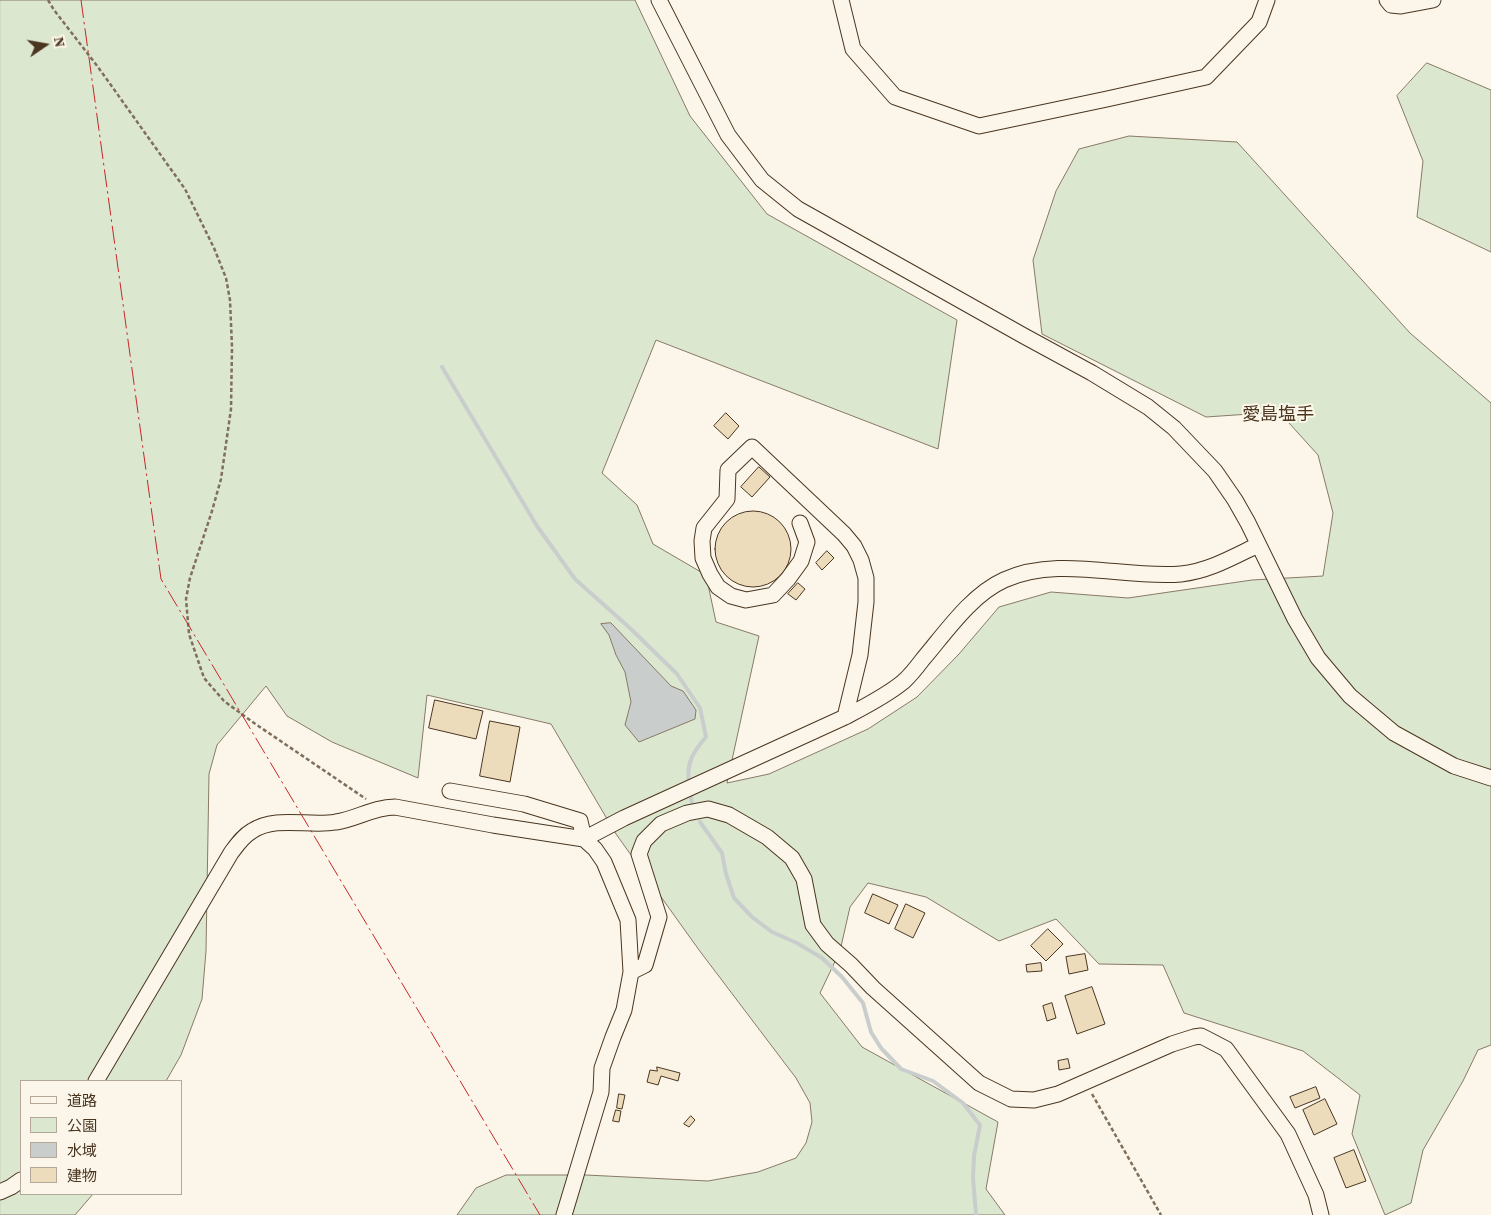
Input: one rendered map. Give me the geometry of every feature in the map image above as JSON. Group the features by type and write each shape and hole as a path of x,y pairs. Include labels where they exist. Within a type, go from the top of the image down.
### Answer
{"street":[{"path":"659,0 728,135 762,180 798,209 1092,373 1148,408 1174,428 1215,471 1235,500 1291,612 1318,658 1350,696 1394,733 1454,766 1491,778"},
{"path":"840,0 853,49 895,97 978,126 1206,76 1259,22 1266,0"},
{"path":"1387,0 1391,5 1401,6 1433,0"},
{"path":"800,523 807,542 800,561 788,579 773,595 746,600 731,596 718,587 703,558 702,541 704,528 727,499 728,470 752,447 844,534 854,546 861,560 866,578 866,602 860,655 845,717"},
{"path":"584,839 624,818 870,704 903,682 967,608 989,588 1004,580 1031,571 1046,569 1182,574 1201,571 1218,565 1258,545"},
{"path":"450,791 524,804 580,821 584,839"},
{"path":"97,1080 231,853 244,837 254,829 278,823 333,823 386,807 395,807 584,839 595,849 604,862 628,920 631,972 624,1010 602,1068 601,1092 564,1215"},
{"path":"631,972 645,966 659,917 639,854 644,840 660,824 687,813 708,809 729,815 767,837 792,858 804,879 812,925 827,944 979,1083 1011,1099 1034,1100 1058,1094 1172,1044 1194,1037 1201,1036 1226,1049 1288,1134 1316,1195 1321,1215"},
{"path":"0,1192 20,1181"}],"path":[{"path":"48,0 185,189 214,248 226,278 230,300 232,348 231,409 221,479 190,578 186,599 190,634 204,678 224,701 379,809"},
{"path":"1085,1082 1160,1215"}],"green space":[{"path":"0,0 635,0 690,116 767,214 957,320 938,449 656,340 602,473 637,505 653,544 706,575 716,622 759,636 727,783 769,774 868,729 917,697 959,654 999,607 1051,592 1128,598 1252,580 1323,576 1333,513 1318,455 1279,412 1206,417 1042,334 1033,260 1056,191 1079,149 1129,136 1237,142 1410,333 1491,403 1491,1045 1478,1050 1463,1081 1423,1150 1411,1203 1385,1215 1352,1134 1360,1095 1303,1051 1184,1013 1163,965 1099,964 1056,919 999,941 926,897 868,883 850,907 840,951 820,993 862,1047 998,1122 986,1189 1005,1215 457,1215 476,1188 506,1175 586,1175 708,1181 758,1172 796,1158 806,1143 812,1122 810,1103 796,1078 699,950 616,834 551,724 427,695 418,778 332,742 287,716 266,686 217,745 209,774 206,951 202,999 181,1055 167,1080 20,1080 20,1195 92,1195 75,1215 0,1215"},
{"path":"1427,63 1491,90 1491,252 1417,217 1423,161 1397,96"}],"water":[{"path":"611,623 671,686 683,691 696,710 695,719 639,742 625,725 631,702 625,672 616,655 609,635 601,624"}],"building":[{"path":"726,413 739,426 728,439 714,426"},
{"path":"759,467 770,477 752,497 741,487"},
{"path":"753,511 768,514 780,522 788,534 791,549 788,564 780,576 768,584 753,587 738,584 726,576 718,564 715,549 718,534 726,522 738,514"},
{"path":"827,551 834,558 822,570 816,563"},
{"path":"798,583 805,589 796,600 788,594"},
{"path":"435,700 483,711 476,739 429,728"},
{"path":"490,721 520,727 510,782 480,776"},
{"path":"873,894 898,905 889,924 865,913"},
{"path":"906,904 925,913 913,938 895,929"},
{"path":"1048,929 1063,944 1046,961 1031,946"},
{"path":"1085,954 1088,970 1069,974 1066,957"},
{"path":"1041,963 1042,971 1027,972 1026,965"},
{"path":"1092,987 1105,1024 1077,1034 1065,996"},
{"path":"1052,1003 1056,1018 1047,1021 1043,1006"},
{"path":"1068,1059 1070,1068 1059,1070 1058,1061"},
{"path":"657,1067 680,1073 678,1081 661,1076 658,1085 647,1082 650,1070 657,1071"},
{"path":"1316,1087 1320,1098 1295,1108 1290,1097"},
{"path":"619,1094 625,1095 622,1109 617,1108"},
{"path":"1325,1099 1337,1124 1314,1135 1303,1110"},
{"path":"616,1110 621,1111 619,1122 613,1121"},
{"path":"691,1116 695,1120 689,1127 684,1124"},
{"path":"1354,1150 1366,1181 1346,1188 1334,1158"}],"waterway":[{"path":"442,367 537,526 575,579 631,629 677,674 700,708 706,737 691,758 688,776 689,783"},
{"path":"690,793 693,808"},
{"path":"700,822 722,853 726,874 734,898 752,917 772,932 797,943 822,958 842,977 863,1003 871,1032 881,1048 901,1069 933,1081 963,1103 980,1125 974,1156 973,1178 976,1215"}],"power":[{"path":"81,0 161,579 540,1215"}],"district":[{"name":"愛島塩手","path":"1278,415"}]}
